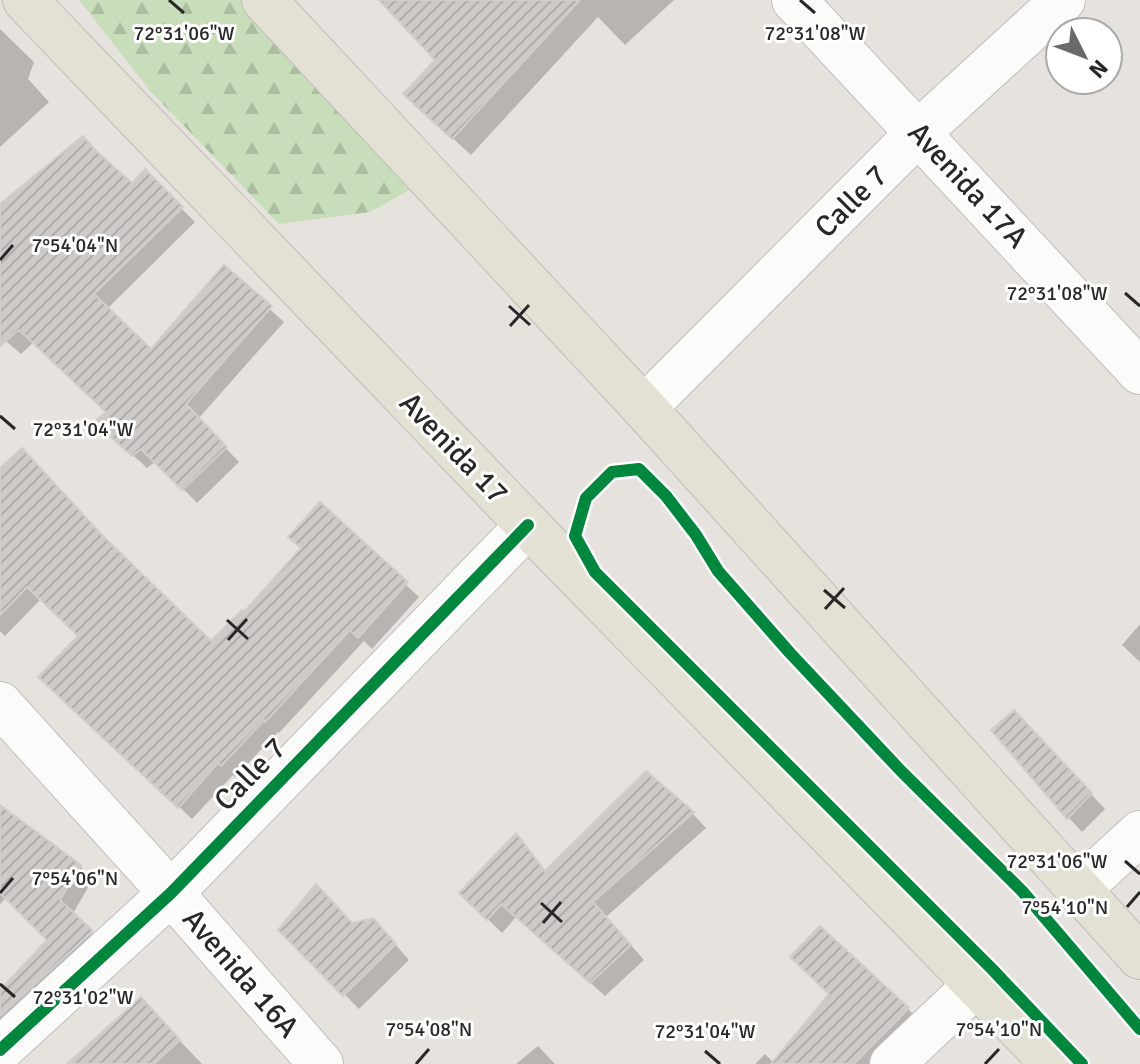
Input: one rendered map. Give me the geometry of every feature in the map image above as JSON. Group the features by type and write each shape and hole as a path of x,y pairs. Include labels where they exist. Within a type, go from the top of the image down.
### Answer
{"main road":[{"name":"Avenida 17","path":"25,0 528,525 1054,1064"},
{"path":"264,0 644,408 1140,957"}],"street":[{"name":"Avenida 17A","path":"794,0 1140,372"},
{"name":"Calle 7","path":"644,408 919,132 1063,0"},
{"name":"Calle 7","path":"0,1050 171,893 528,525"},
{"name":"Avenida 16A","path":"0,704 321,1064"},
{"path":"1078,890 1140,833"},
{"path":"892,1064 977,984"}],"green space":[{"path":"79,0 243,0 413,188 370,212 279,224 152,93"}],"building":[{"path":"379,0 580,0 452,139 403,94 435,60"},
{"path":"83,136 132,183 145,169 183,207 94,294 151,349 224,265 272,306 186,404 227,447 182,490 141,449 132,456 94,422 106,412 19,330 0,346 0,204"},
{"path":"22,448 101,534 211,641 242,610 244,612 301,548 288,537 320,502 408,582 358,638 350,630 265,722 221,766 218,763 178,808 38,677 78,636 27,587 0,615 0,468"},
{"path":"1014,710 1092,793 1067,819 991,730"},
{"path":"646,771 694,812 593,902 631,945 590,983 501,904 487,920 459,893 516,833 545,871"},
{"path":"0,805 81,865 60,900 93,931 0,1016 0,990 47,940 0,893"},
{"path":"316,884 352,923 373,918 396,944 343,996 278,930"},
{"path":"820,926 909,1008 854,1064 771,1064 829,994 790,957"},
{"path":"141,997 180,1040 154,1064 67,1064"}],"cycle path":[{"path":"1082,1064 992,969 595,572 575,536 586,498 612,472 639,469 666,496 696,535 718,571 790,653 901,771 1022,891 1140,1029"},
{"path":"0,1050 171,893 528,525"}]}
